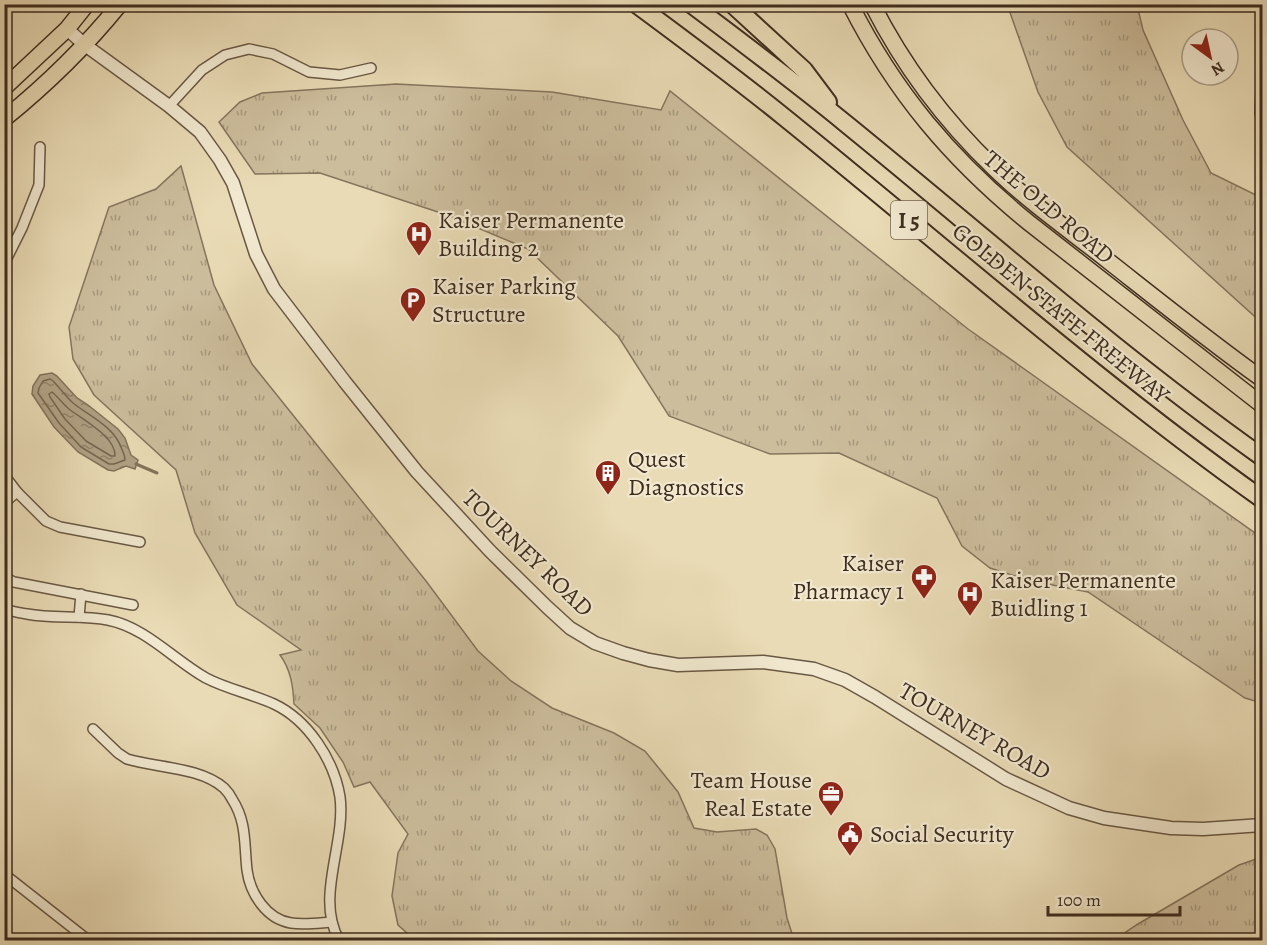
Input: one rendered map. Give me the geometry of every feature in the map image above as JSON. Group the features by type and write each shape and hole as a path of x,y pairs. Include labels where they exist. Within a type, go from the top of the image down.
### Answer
{"highway":[{"name":"GOLDEN STATE FREEWAY","path":"636,4 782,115 1127,399 1263,499"},
{"name":"GOLDEN STATE FREEWAY","path":"691,4 844,122 1098,331 1263,457"},
{"path":"732,4 804,70 844,122"}],"main road":[{"path":"4,88 67,29 87,4"},
{"path":"4,118 25,102 85,45 120,4"},
{"name":"THE OLD ROAD","path":"850,4 897,84 925,121 970,172 1051,241 1263,405"},
{"name":"THE OLD ROAD","path":"873,4 901,55 931,98 994,168 1017,189 1160,302 1263,379"}],"street":[{"name":"TOURNEY ROAD","path":"67,29 200,132 233,183 256,254 274,289 338,373 425,480 490,551 570,628 595,643 649,660 678,665 763,662 814,669 845,680 1006,779 1069,808 1102,817 1171,828 1237,828 1263,825"},
{"path":"169,106 202,70 225,55 249,49 273,54 309,72 340,75 370,68"},
{"path":"1262,120 1260,113 1263,70"},
{"path":"4,264 22,228 39,185 40,147"},
{"path":"4,476 46,521 60,527 140,542"},
{"path":"4,503 17,492"},
{"path":"4,577 14,582 133,605"},
{"path":"79,617 81,594"},
{"path":"4,609 27,615 110,620 133,629 206,678 276,705 298,720 325,752 340,796 341,822 332,874 330,906 332,922 339,940"},
{"path":"93,729 127,759 195,773 224,788 242,818 247,872 260,904 272,916 288,923 332,922"},
{"path":"4,874 88,940"}],"green space":[{"path":"1007,4 1137,5 1143,30 1183,120 1211,173 1262,198 1262,323 1067,147 1038,92"},
{"path":"396,84 552,92 661,110 670,91 968,329 1262,538 1262,703 1245,698 1088,592 1027,580 990,568 962,546 937,498 839,453 770,454 669,416 618,336 528,249 447,215 320,173 255,174 219,122 240,102 262,93"},
{"path":"181,166 214,285 252,364 426,581 478,651 511,681 552,708 614,733 645,751 678,792 694,828 717,832 756,829 767,835 775,849 787,918 794,940 415,940 398,925 392,896 398,853 408,834 370,782 354,787 343,762 320,728 294,704 291,678 280,655 301,650 237,605 195,533 176,470 94,395 73,359 69,327 109,207 156,189"},
{"path":"1262,857 1262,940 1114,940 1239,865"}],"water":[{"path":"52,373 77,398 118,429 125,438 131,455 138,460 135,469 126,466 114,471 108,470 78,452 54,427 32,394 33,386 40,375"}],"waterway":[{"path":"136,464 157,473"}],"place":[{"name":"Kaiser Permanente Building 2","path":"419,257"},
{"name":"Kaiser Parking Structure","path":"413,323"},
{"name":"Quest Diagnostics","path":"608,496"},
{"name":"Kaiser Pharmacy 1","path":"924,600"},
{"name":"Kaiser Permanente Buidling 1","path":"970,617"},
{"name":"Team House Real Estate","path":"831,817"},
{"name":"Social Security","path":"850,857"}]}
